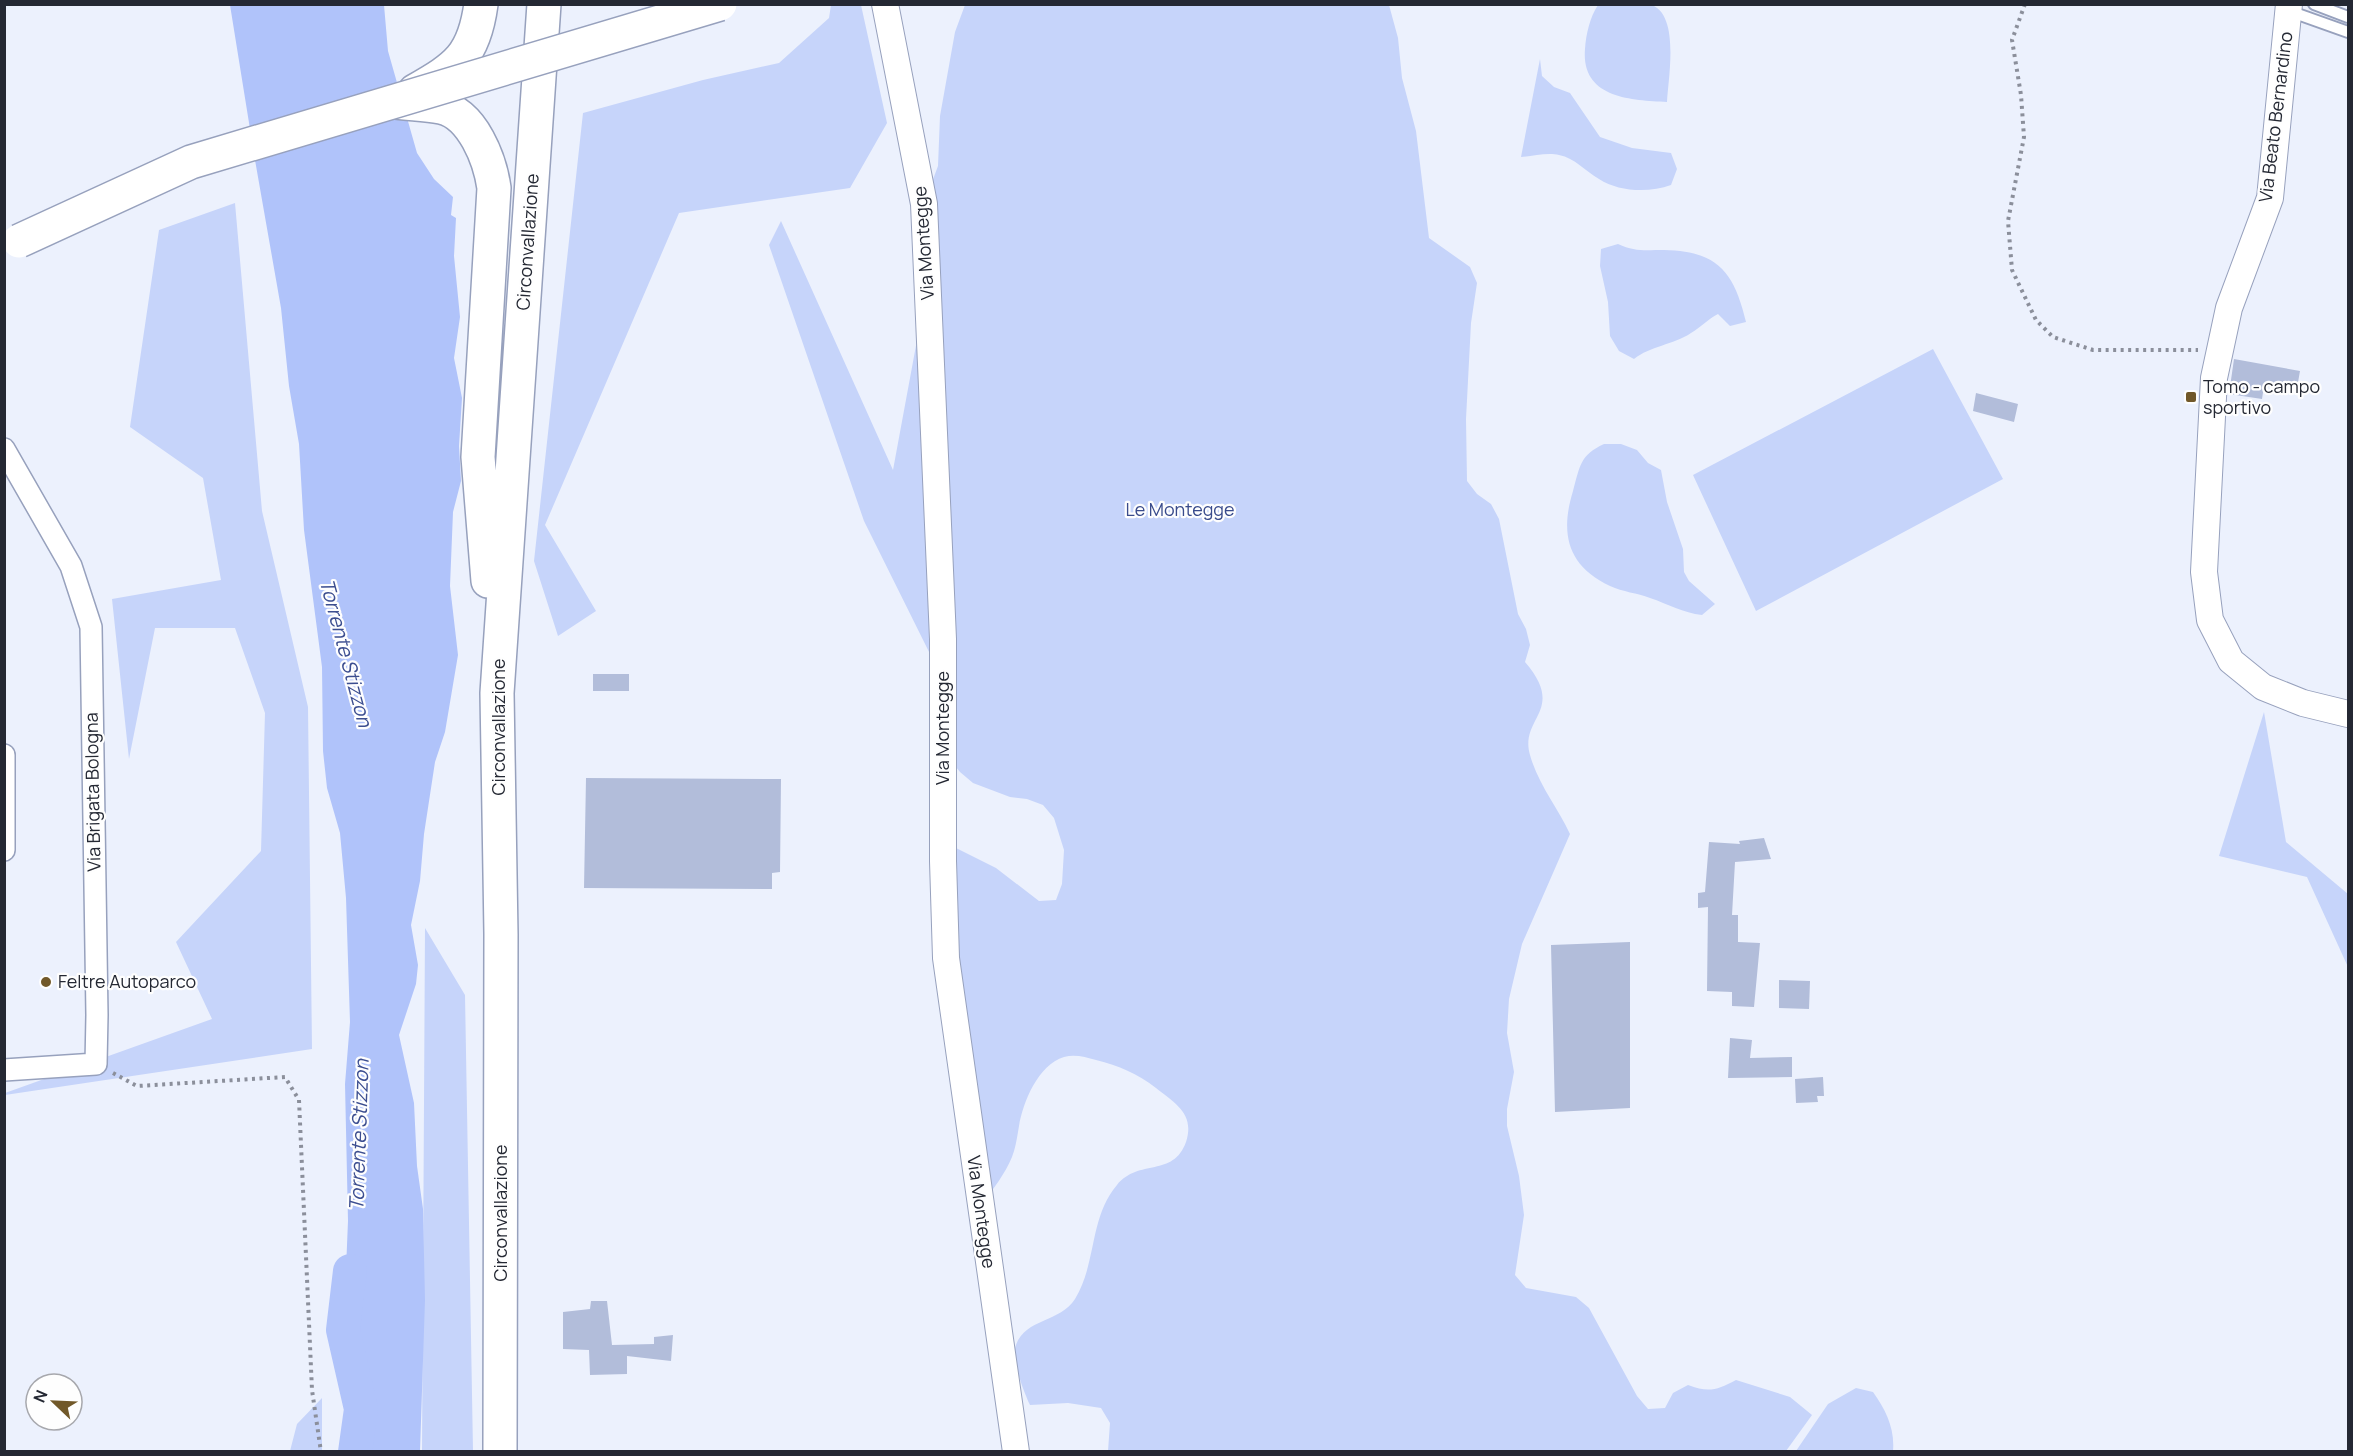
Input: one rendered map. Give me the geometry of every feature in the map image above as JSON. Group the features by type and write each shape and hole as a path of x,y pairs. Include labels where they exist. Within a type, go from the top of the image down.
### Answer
{"highway":[{"path":"395,102 448,72 467,52 481,4"},
{"name":"Circonvallazione","path":"500,1452 501,934 497,693 544,4"},
{"path":"12,242 191,162 720,4"},
{"path":"395,102 443,107 456,114 485,151 492,168 494,188 478,457 497,693"}],"street":[{"name":"Via Montegge","path":"885,4 924,204 943,639 943,861 946,958 1016,1452"},
{"name":"Via Beato Bernardino","path":"2289,8 2270,198 2229,308 2214,378 2204,572 2210,620 2231,661 2263,687 2303,703 2349,714"},
{"name":"Via Brigata Bologna","path":"4,449 71,566 91,627 96,1064"},
{"path":"4,755 4,850"},
{"path":"4,1070 96,1064"}],"lane":[{"path":"2314,4 2349,17"},
{"path":"2289,8 2349,32"}],"path":[{"path":"2025,4 2012,40 2021,95 2024,137 2008,221 2012,270 2037,320 2053,337 2093,350 2220,351"},
{"path":"96,1064 136,1086 285,1077 299,1100 312,1390 321,1452"}],"green space":[{"path":"1644,3 1659,10 1669,32 1670,63 1667,102 1638,100 1611,93 1599,87 1591,78 1586,65 1585,49 1587,32 1598,5"},
{"path":"831,5 861,5 887,123 850,188 679,213 545,525 596,611 558,636 534,561 583,113 703,80 779,63 829,18"},
{"name":"Le Montegge","path":"965,5 1389,5 1398,38 1402,78 1416,131 1429,238 1470,267 1477,283 1471,323 1466,419 1467,481 1477,494 1491,504 1499,519 1518,614 1526,629 1530,645 1525,662 1537,679 1542,692 1539,713 1530,731 1528,742 1530,755 1538,776 1570,834 1522,944 1509,999 1507,1033 1514,1072 1507,1109 1507,1126 1519,1176 1524,1215 1515,1275 1526,1288 1576,1297 1589,1308 1637,1396 1648,1409 1665,1408 1673,1393 1688,1385 1713,1389 1736,1380 1790,1397 1812,1415 1786,1451 1108,1451 1110,1423 1101,1408 1068,1403 1030,1405 1015,1361 1015,1348 1019,1338 1034,1326 1060,1313 1075,1299 1087,1271 1097,1226 1108,1198 1126,1177 1173,1160 1186,1142 1188,1124 1182,1110 1177,1105 1135,1074 1088,1058 1064,1057 1047,1068 1033,1086 1021,1116 1012,1157 983,1203 940,840 996,868 1039,901 1056,900 1062,884 1064,850 1054,818 1043,805 1027,799 1010,797 973,783 960,772 937,743 935,664 864,521 769,245 781,221 893,470 932,259 926,198 938,166 940,116 955,32"},
{"path":"1540,59 1542,76 1554,87 1570,93 1600,137 1632,148 1671,153 1677,169 1671,185 1644,190 1625,189 1607,183 1565,157 1550,154 1521,157"},
{"path":"235,203 262,511 308,707 312,1049 5,1095 5,1093 212,1019 176,942 261,851 265,713 235,628 155,628 129,759 112,599 221,580 203,478 130,427 159,230"},
{"path":"1618,244 1635,249 1683,251 1711,260 1721,268 1736,290 1746,322 1730,326 1718,314 1684,337 1647,351 1634,359 1619,351 1610,336 1608,302 1600,266 1601,249"},
{"path":"1933,349 2003,479 1756,611 1693,475"},
{"path":"1604,444 1621,444 1637,450 1648,463 1661,470 1667,502 1683,549 1684,572 1689,581 1715,604 1702,615 1610,586 1584,569 1576,558 1570,547 1568,534 1569,506 1582,462 1590,452"},
{"path":"2264,712 2286,842 2348,894 2348,967 2307,877 2219,856"},
{"path":"425,928 465,995 473,1451 422,1452"},
{"path":"1856,1388 1873,1392 1882,1406 1891,1427 1893,1451 1796,1451 1828,1404"},
{"path":"322,1398 322,1451 290,1451 297,1424"}],"water":[{"path":"230,5 384,5 388,51 417,153 434,179 453,197 451,215 456,218 454,256 460,317 454,358 462,398 459,446 461,481 453,512 450,586 458,655 445,732 435,762 424,834 420,881 411,925 418,965 416,984 399,1035 414,1103 417,1166 423,1209 425,1300 420,1451 351,1451 350,1416 345,1398 342,1367 348,1221 345,1084 350,1022 346,898 340,833 327,788 323,751 322,667 304,530 299,444 289,386 281,308"}],"building":[{"path":"2234,359 2300,371 2297,388 2274,384 2274,387 2264,386 2262,399 2229,394"},
{"path":"1976,393 2018,404 2014,422 1973,411"},
{"path":"593,674 629,674 629,691 593,691"},
{"path":"586,778 781,779 780,872 772,873 772,889 584,888"},
{"path":"1764,838 1771,859 1735,862 1732,915 1738,915 1738,942 1760,943 1754,1007 1732,1006 1732,992 1707,991 1708,907 1698,908 1698,893 1705,892 1709,842 1740,844 1739,841"},
{"path":"1630,942 1630,1108 1555,1112 1551,945"},
{"path":"1779,980 1810,981 1809,1009 1779,1008"},
{"path":"1730,1038 1752,1040 1750,1058 1792,1057 1792,1077 1728,1078"},
{"path":"1823,1077 1824,1096 1817,1096 1818,1102 1796,1103 1795,1079"},
{"path":"591,1301 607,1301 612,1345 654,1344 654,1337 673,1335 671,1361 627,1356 627,1374 590,1375 589,1350 563,1349 563,1312 590,1309"}],"waterway":[{"name":"Torrente Stizzon","path":"350,1271 343,1330 361,1409 355,1452"}],"place":[{"name":"Tomo - campo sportivo","path":"2191,397"},
{"name":"Feltre Autoparco","path":"46,982"}]}
